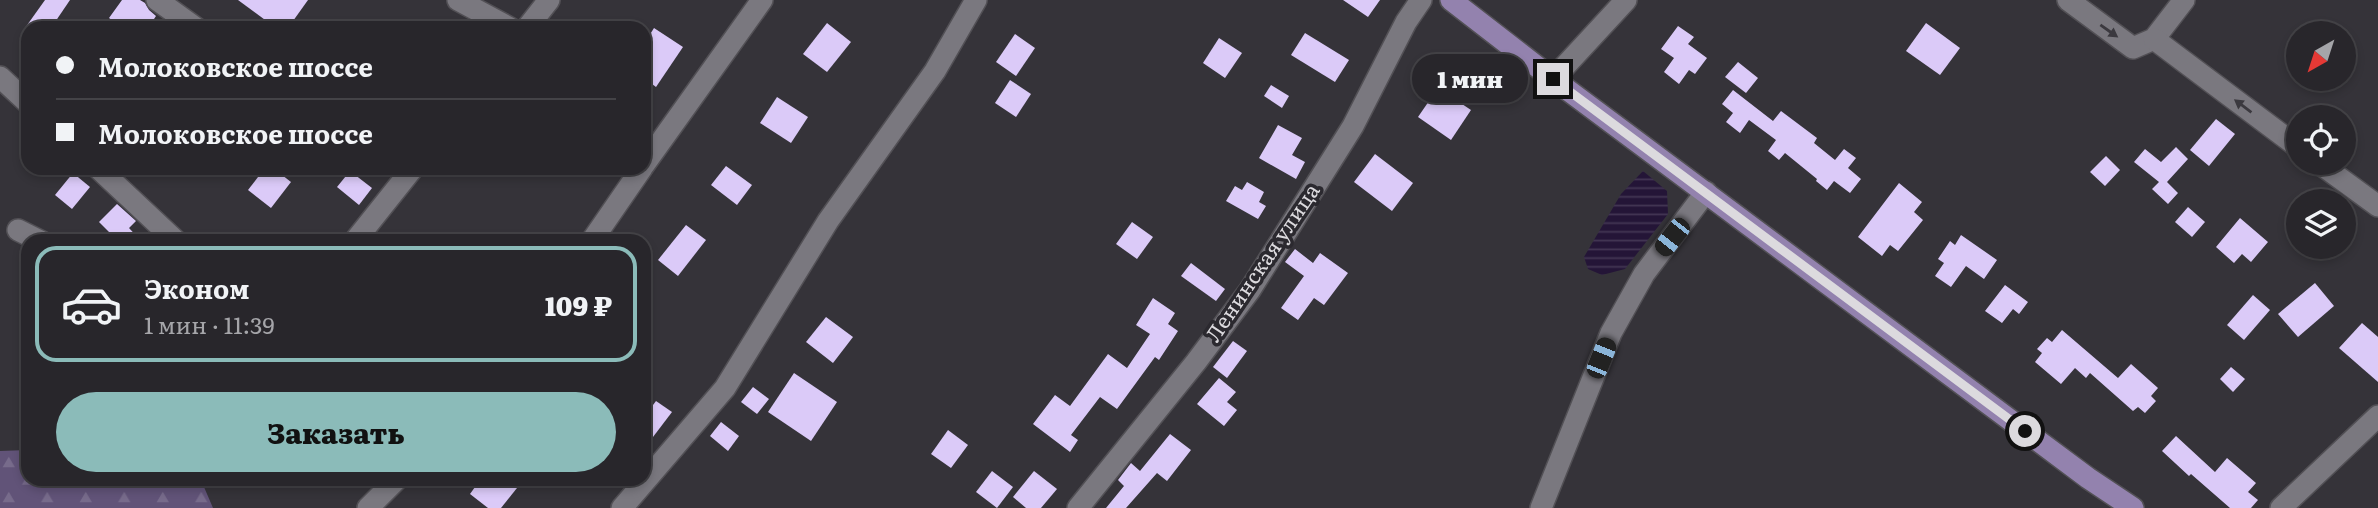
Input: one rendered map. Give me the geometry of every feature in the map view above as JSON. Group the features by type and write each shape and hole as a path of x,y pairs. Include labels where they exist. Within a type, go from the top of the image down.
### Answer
{"main road":[{"path":"1451,0 2088,478 2133,508"}],"street":[{"path":"157,0 186,21"},
{"path":"458,0 497,21"},
{"path":"532,21 549,0"},
{"path":"651,155 762,0"},
{"path":"651,474 725,388 828,221 935,71 976,0"},
{"name":"Ленинская улица","path":"1078,508 1251,290 1353,126 1406,22 1421,0"},
{"path":"1553,79 1626,0"},
{"path":"2067,0 2133,48 2154,39 2185,0"},
{"path":"2154,39 2286,138"},
{"path":"0,77 21,96"},
{"path":"105,175 168,234"},
{"path":"360,234 400,175"},
{"path":"596,234 637,175"},
{"path":"2335,175 2378,206"},
{"path":"1541,508 1611,333 1644,274 1706,192"},
{"path":"18,230 26,234"},
{"path":"2281,508 2378,416"},
{"path":"368,508 390,486"},
{"path":"622,508 641,486"}],"green space":[{"path":"21,450 21,486 204,486 213,508 0,508 0,451"}],"shaded area":[{"path":"1643,171 1667,191 1668,214 1625,269 1602,275 1588,269 1584,257 1621,194"}],"building":[{"path":"45,0 70,0 56,21 30,21"},
{"path":"122,0 140,0 156,16 153,21 113,21 109,18"},
{"path":"238,0 308,0 293,21 266,21"},
{"path":"1343,0 1380,0 1368,17"},
{"path":"827,23 851,42 827,72 803,54"},
{"path":"1926,23 1960,48 1940,75 1906,51"},
{"path":"1678,26 1694,37 1688,44 1707,58 1695,74 1689,70 1679,84 1664,72 1674,58 1661,49"},
{"path":"654,28 683,47 656,87 651,83 651,33"},
{"path":"1305,33 1349,60 1335,82 1291,55"},
{"path":"1015,34 1035,48 1016,76 996,62"},
{"path":"1219,38 1242,53 1225,78 1203,63"},
{"path":"1738,62 1758,78 1746,93 1725,77"},
{"path":"1010,80 1031,94 1016,117 995,103"},
{"path":"1271,85 1289,96 1282,108 1264,96"},
{"path":"1438,88 1471,110 1451,140 1418,117"},
{"path":"1733,90 1773,121 1781,111 1817,138 1814,143 1835,160 1844,149 1856,158 1848,168 1861,179 1850,193 1834,181 1827,190 1785,153 1779,160 1768,151 1776,140 1749,120 1740,133 1726,122 1733,113 1722,104"},
{"path":"777,97 808,117 791,143 760,123"},
{"path":"2216,119 2235,134 2209,166 2190,150"},
{"path":"1278,125 1302,138 1292,155 1305,162 1296,179 1259,158"},
{"path":"2176,147 2188,159 2167,182 2178,193 2168,204 2152,189 2159,182 2134,162 2145,149 2161,162"},
{"path":"1375,154 1413,183 1392,211 1354,182"},
{"path":"2106,156 2120,170 2105,186 2090,172"},
{"path":"726,166 752,185 737,205 711,185"},
{"path":"71,175 75,175 90,187 72,209 55,195"},
{"path":"260,175 282,175 291,182 271,208 248,190"},
{"path":"347,175 355,175 372,188 359,205 337,187"},
{"path":"1247,182 1264,192 1259,202 1266,206 1258,219 1226,201 1235,186 1242,190"},
{"path":"1899,183 1922,202 1914,212 1923,220 1898,251 1890,245 1882,256 1858,237"},
{"path":"117,204 136,221 129,228 135,234 111,234 99,222"},
{"path":"2188,207 2205,222 2192,237 2175,222"},
{"path":"2240,218 2268,242 2251,262 2242,254 2234,263 2216,247"},
{"path":"1132,222 1153,237 1137,259 1116,244"},
{"path":"686,225 706,240 678,276 658,260"},
{"path":"1961,235 1997,260 1984,279 1966,266 1951,287 1935,276 1944,263 1938,259 1950,241 1955,245"},
{"path":"1295,249 1313,263 1320,253 1348,273 1324,305 1314,298 1298,320 1281,308 1304,276 1285,262"},
{"path":"1191,263 1225,289 1216,301 1181,276"},
{"path":"2315,283 2334,306 2298,337 2278,314"},
{"path":"2005,285 2028,302 2019,314 2013,309 2002,323 1985,311"},
{"path":"2253,295 2270,310 2244,340 2227,325"},
{"path":"1153,298 1175,313 1168,324 1178,331 1159,360 1155,357 1117,409 1100,397 1071,435 1078,440 1070,452 1033,424 1055,395 1070,406 1108,354 1127,368 1150,334 1136,325"},
{"path":"826,317 853,337 833,363 806,342"},
{"path":"2362,323 2378,337 2378,382 2339,348"},
{"path":"2062,330 2118,378 2131,364 2158,388 2151,396 2156,401 2145,413 2138,407 2133,411 2090,373 2086,378 2075,368 2061,384 2035,362 2042,353 2037,349 2047,338 2052,342"},
{"path":"1233,341 1247,351 1227,378 1213,367"},
{"path":"2231,367 2245,379 2233,392 2220,379"},
{"path":"794,373 837,402 811,441 768,412"},
{"path":"1219,378 1236,392 1227,402 1237,410 1224,426 1197,404"},
{"path":"753,387 769,399 757,414 741,402"},
{"path":"656,401 672,412 653,437 651,435 651,408"},
{"path":"721,422 739,436 728,451 710,436"},
{"path":"948,430 968,445 951,468 931,454"},
{"path":"1170,434 1191,450 1167,481 1157,473 1126,508 1106,508 1124,486 1118,480 1131,463 1140,471"},
{"path":"2176,436 2215,472 2227,458 2256,483 2248,492 2258,500 2251,508 2230,508 2191,474 2189,476 2162,451"},
{"path":"992,471 1013,487 997,508 976,492"},
{"path":"1034,471 1057,489 1041,508 1026,508 1013,497"},
{"path":"476,486 517,488 501,508 488,508 470,494"}],"route":[{"path":"1553,79 2025,431"}]}
